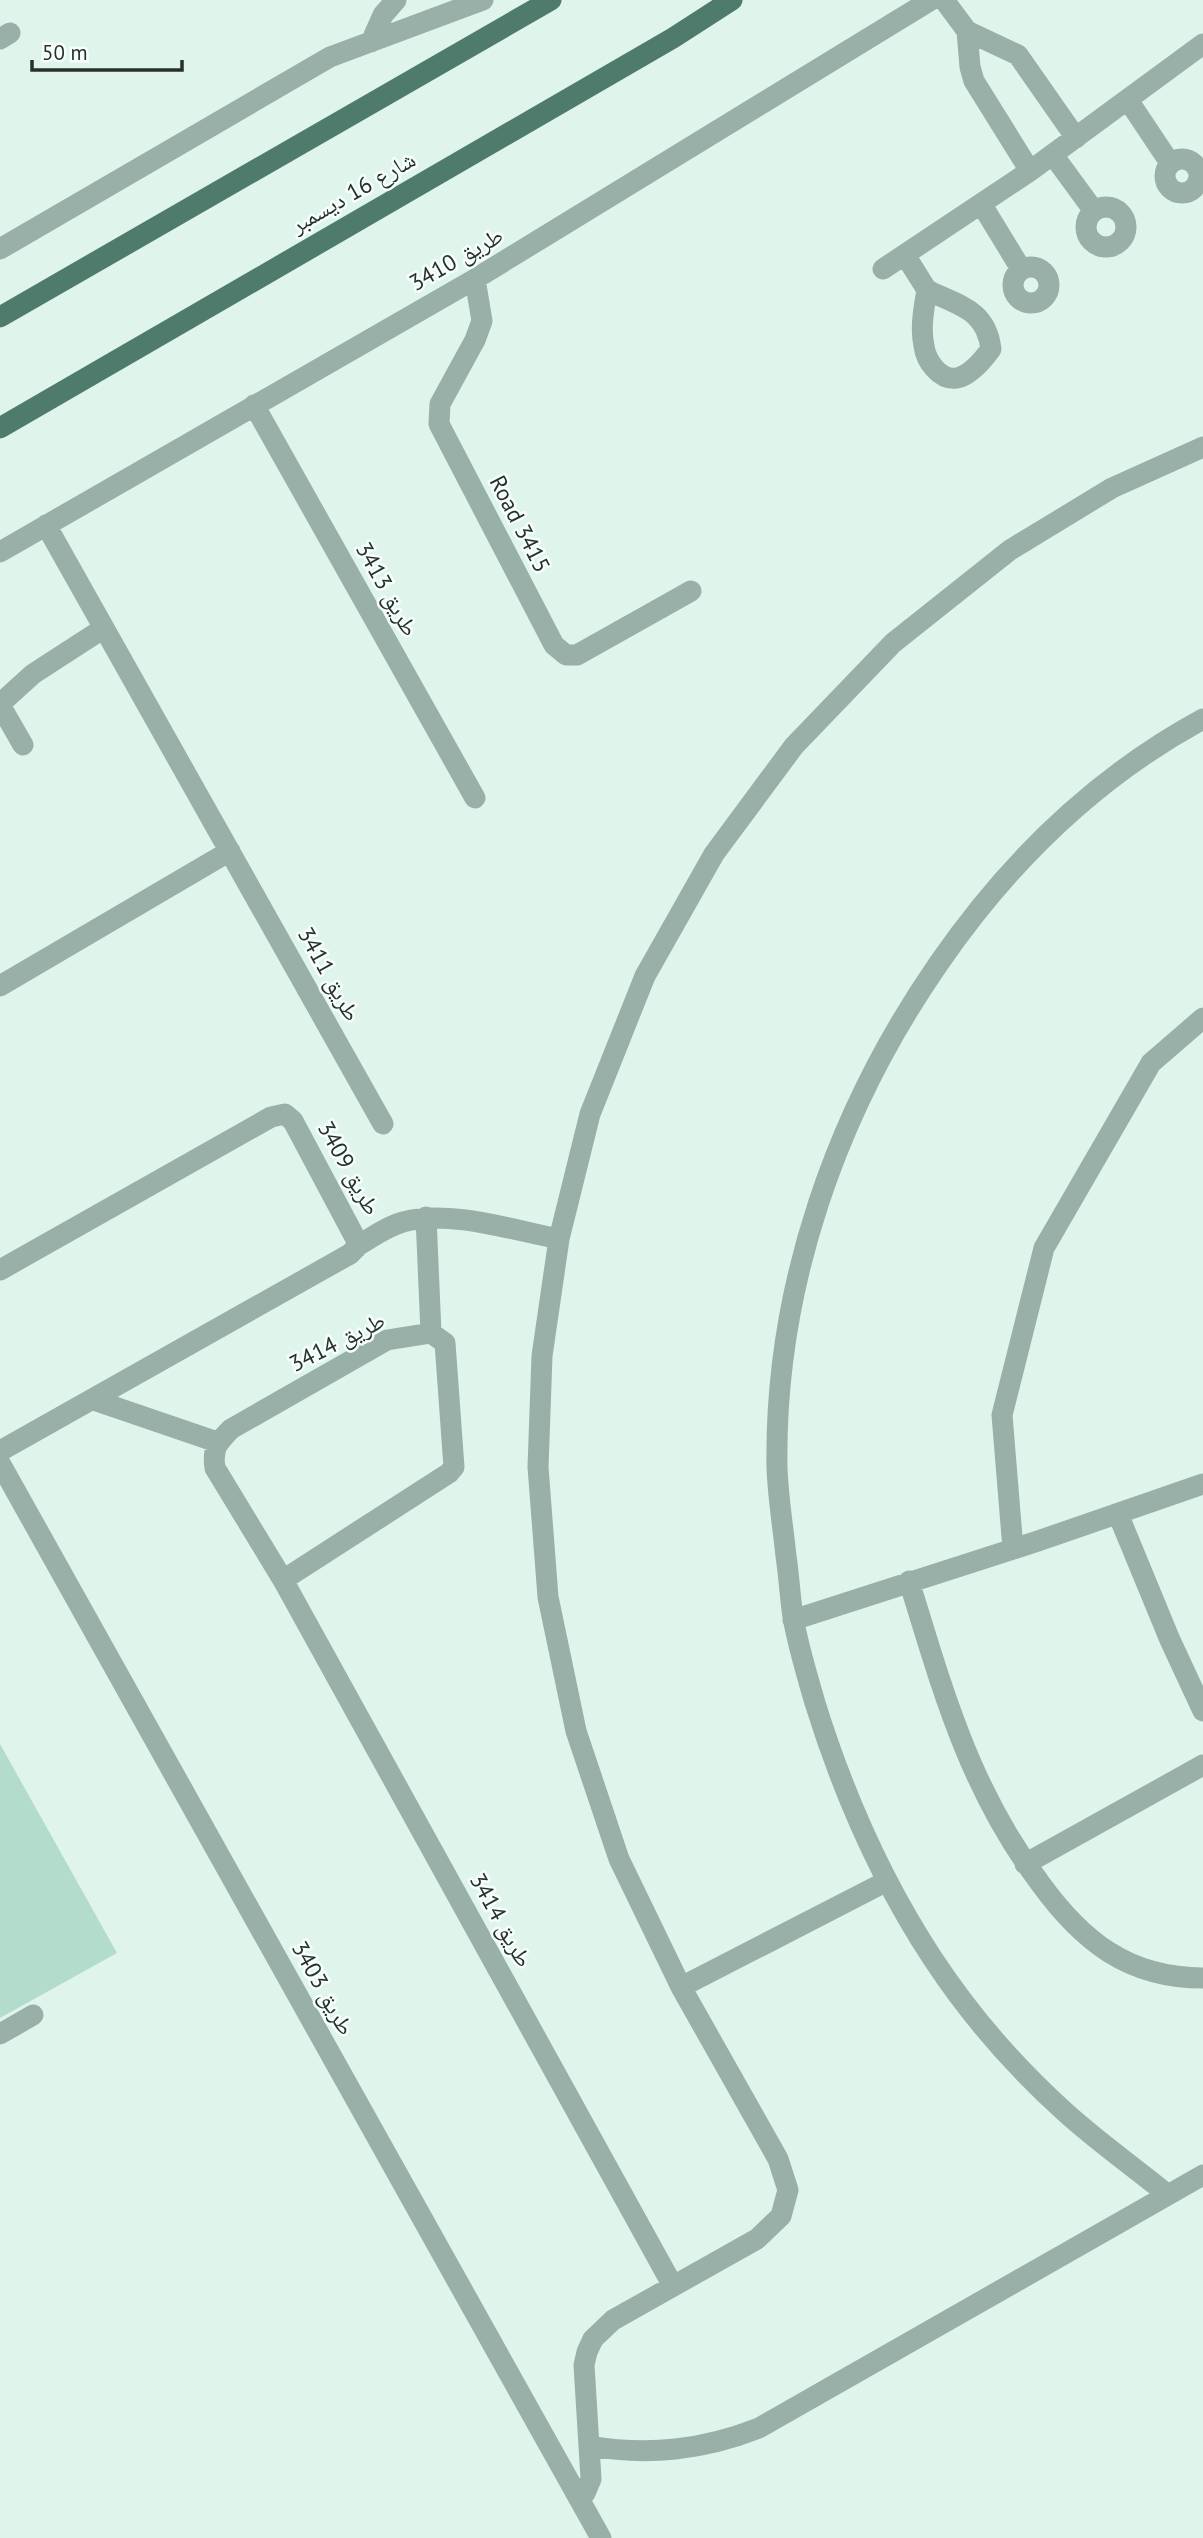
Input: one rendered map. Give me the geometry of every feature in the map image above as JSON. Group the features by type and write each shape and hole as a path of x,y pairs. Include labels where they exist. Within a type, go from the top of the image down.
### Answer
{"main road":[{"path":"0,317 551,0"},
{"name":"شارع 16 ديسمبر","path":"0,428 673,38 732,0"}],"street":[{"path":"371,42 383,15 396,0"},
{"path":"0,249 330,57 483,0"},
{"name":"طريق 3410","path":"0,552 475,279 931,0"},
{"path":"944,0 967,30 1018,55 1076,138"},
{"path":"967,30 974,81 1030,171"},
{"path":"883,269 982,205 1203,44"},
{"path":"1128,100 1170,163"},
{"path":"1053,155 1094,211"},
{"path":"982,205 1021,269"},
{"path":"905,255 927,290"},
{"name":"Road 3415","path":"475,279 482,321 475,340 440,404 439,424 554,645 566,655 577,655 691,591"},
{"name":"طريق 3413","path":"254,405 475,798"},
{"path":"579,2499 585,2494 591,2479 583,2365 593,2339 613,2320 757,2239 780,2216 788,2190 778,2159 681,1987 619,1859 576,1731 548,1597 538,1467 542,1356 559,1239 590,1114 645,976 713,854 794,746 893,643 1010,550 1112,488 1203,447"},
{"name":"طريق 3411","path":"46,526 383,1124"},
{"path":"23,745 0,704 33,674 104,628"},
{"path":"1168,2195 1063,2110 992,2037 934,1960 887,1881 833,1762 809,1683 793,1620 777,1471 783,1366 801,1262 820,1199 850,1118 881,1056 917,995 995,889 1046,835 1086,799 1155,748 1203,719"},
{"path":"0,986 230,851"},
{"path":"1013,1549 1002,1415 1044,1248 1151,1063 1203,1018"},
{"name":"طريق 3409","path":"0,1270 271,1117 285,1114 293,1121 359,1245 350,1254 0,1451"},
{"path":"359,1245 400,1223 426,1217 448,1218 559,1239"},
{"path":"283,1580 449,1473 454,1467 445,1343 431,1333 426,1217"},
{"name":"طريق 3414","path":"431,1333 387,1340 231,1430 218,1442 213,1452 215,1468 283,1580 673,2286"},
{"path":"94,1400 218,1442"},
{"name":"طريق 3403","path":"0,1463 601,2538"},
{"path":"793,1620 1203,1484"},
{"path":"1118,1514 1170,1640 1203,1710"},
{"path":"909,1581 964,1752 998,1820 1025,1864 1073,1925 1107,1952 1146,1970 1203,1978"},
{"path":"1025,1864 1203,1765"},
{"path":"681,1987 887,1881"},
{"path":"0,2034 33,2015"},
{"path":"589,2446 630,2452 678,2450 706,2446 759,2428 1203,2175"}],"green space":[{"path":"0,1744 117,1953 0,2018"}]}
